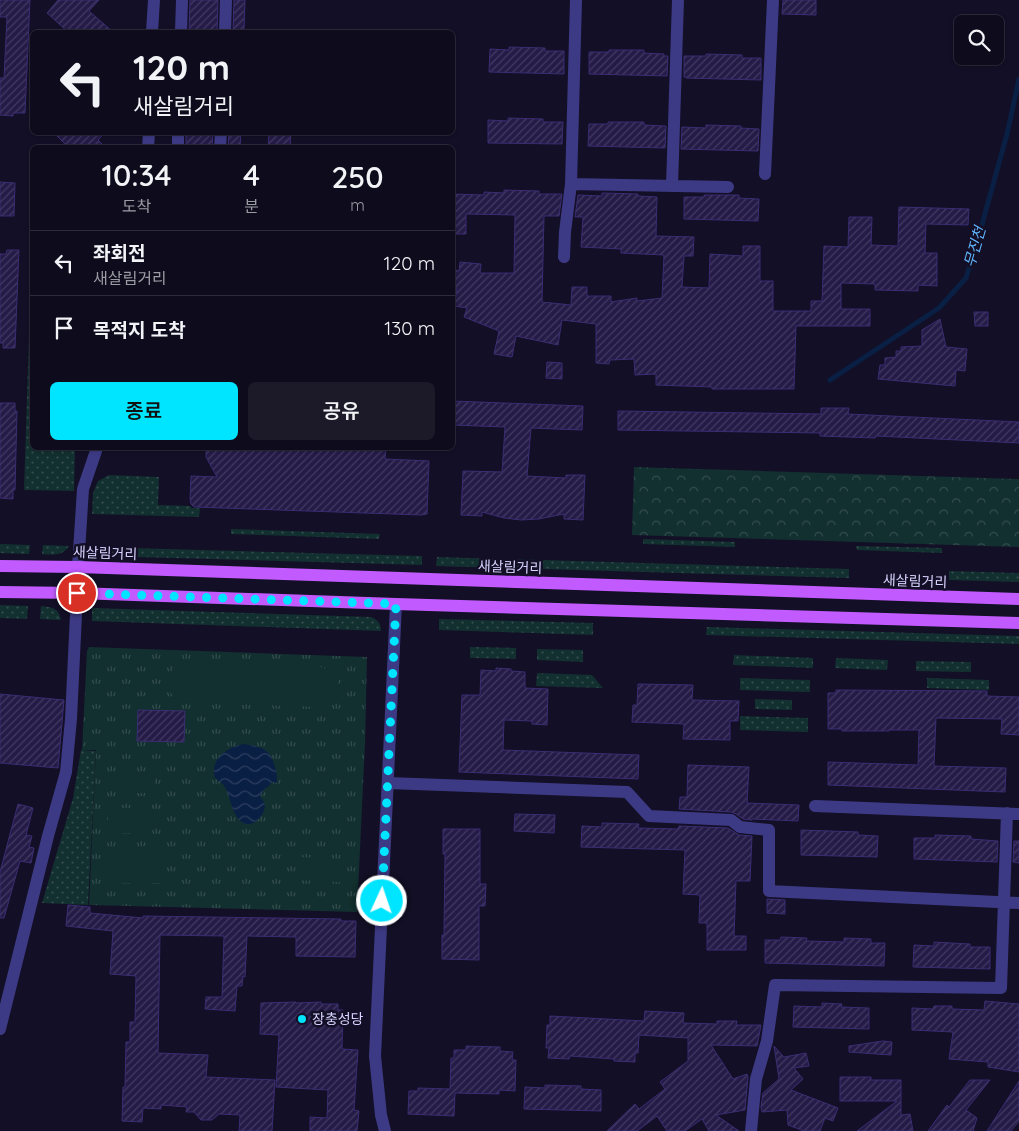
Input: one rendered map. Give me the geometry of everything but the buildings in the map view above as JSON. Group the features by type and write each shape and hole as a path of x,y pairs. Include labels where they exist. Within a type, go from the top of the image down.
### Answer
{"main road":[{"name":"새살림거리","path":"0,566 78,567 1019,599"},
{"path":"0,592 1019,623"}],"street":[{"path":"152,30 154,0"},
{"path":"181,30 182,0"},
{"path":"225,30 226,0"},
{"path":"564,256 571,184 576,0"},
{"path":"672,186 678,0"},
{"path":"765,174 773,0"},
{"path":"571,184 728,187"},
{"path":"78,567 83,489 96,450"},
{"path":"0,1028 66,772 72,719 77,593"},
{"path":"385,1131 381,1115 375,1056 396,604"},
{"path":"388,783 627,792 649,816 731,820 740,827 769,830 769,891 1019,903"},
{"path":"751,1131 756,1079 768,1041 775,985 1001,988 1004,902 1013,814 815,806"}],"green space":[{"path":"30,335 30,450 75,450 74,491 24,490"},
{"path":"634,467 1019,479 1019,547 632,535"},
{"path":"109,475 159,477 158,505 200,508 199,517 92,514 93,493 98,481"},
{"path":"231,529 380,534 379,539 231,534"},
{"path":"643,539 735,542 735,547 643,544"},
{"path":"0,544 30,545 29,554 0,553"},
{"path":"43,545 69,546 64,552 50,555 42,554"},
{"path":"856,546 942,548 942,553 857,550"},
{"path":"95,547 422,556 422,565 101,556 96,552"},
{"path":"437,557 849,569 849,578 436,566"},
{"path":"949,571 1019,573 1019,582 949,580"},
{"path":"0,605 28,606 27,619 0,618"},
{"path":"41,606 57,611 61,620 40,619"},
{"path":"92,608 371,617 379,622 381,631 92,621"},
{"path":"439,619 593,623 593,635 439,630"},
{"path":"707,627 1019,636 1019,644 706,635"},
{"path":"89,647 367,657 357,912 89,905 96,750 82,750 87,651"},
{"path":"470,647 516,648 516,659 470,658"},
{"path":"537,649 583,650 583,662 537,660"},
{"path":"734,655 813,658 813,668 733,665"},
{"path":"836,658 888,660 887,670 835,668"},
{"path":"916,661 971,662 971,672 916,671"},
{"path":"188,662 320,667 334,675 339,688 333,700 327,705 318,707 186,702 172,694 168,688 168,681 173,669"},
{"path":"537,673 592,675 603,688 536,686"},
{"path":"740,678 810,680 810,692 740,690"},
{"path":"927,678 989,680 989,690 927,688"},
{"path":"755,699 792,700 792,710 755,709"},
{"path":"740,716 808,718 808,732 740,730"},
{"path":"81,750 96,751 88,905 42,903 73,798"},
{"path":"120,777 154,777 154,793 120,793"},
{"path":"108,808 153,808 152,833 108,833"},
{"path":"102,847 167,847 167,883 102,883"},
{"path":"298,857 343,859 342,882 297,880"}],"water":[{"path":"243,744 260,747 268,752 277,775 277,783 272,782 260,796 265,806 262,815 250,824 242,822 238,818 228,792 222,783 215,778 214,771 217,760 221,755 231,748"}],"waterway":[{"name":"무진천","path":"830,380 939,308 966,278 1007,134 1019,79"}],"place":[{"name":"장충성당","path":"302,1019"}],"route":[{"path":"77,593 396,604 382,901"}]}
